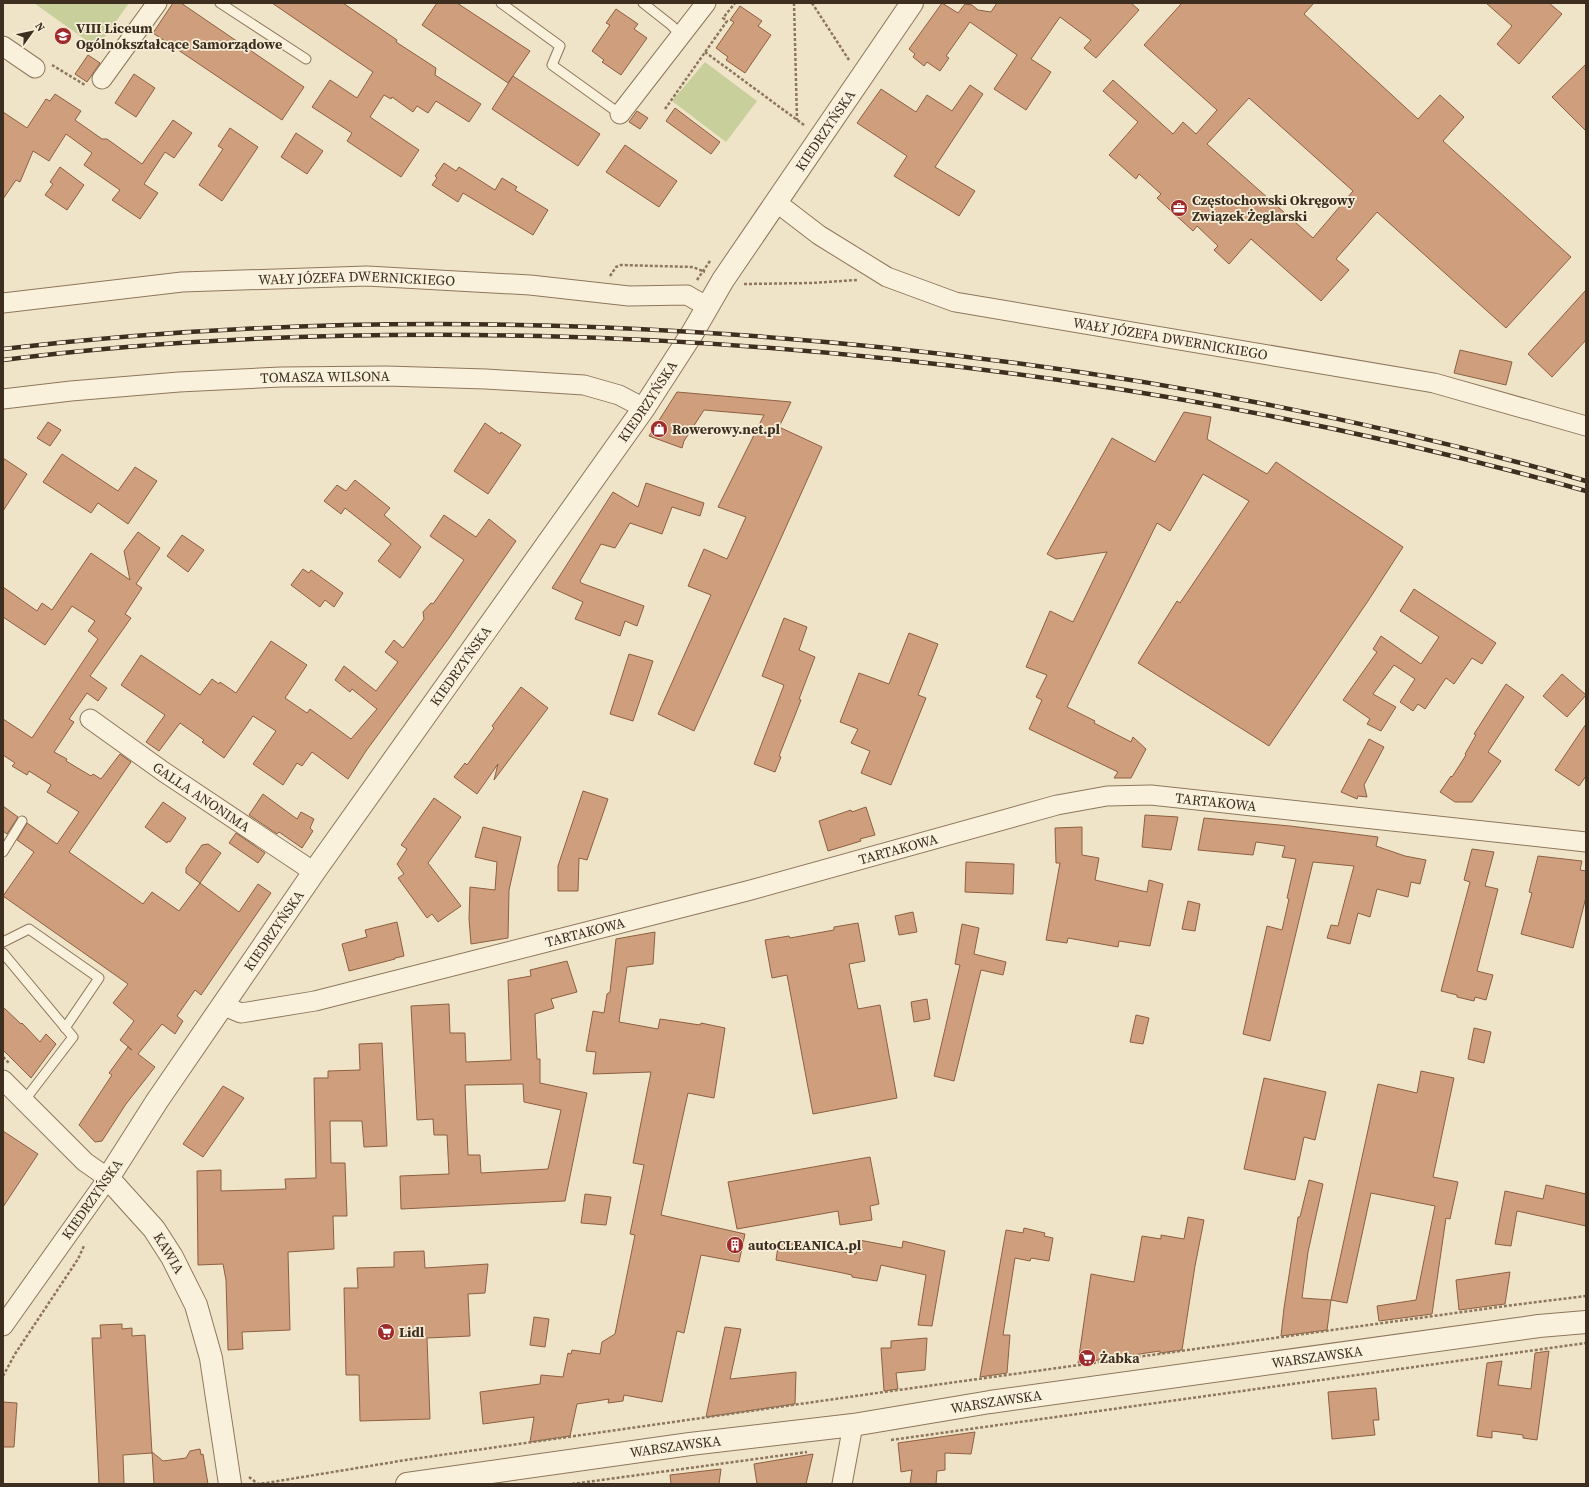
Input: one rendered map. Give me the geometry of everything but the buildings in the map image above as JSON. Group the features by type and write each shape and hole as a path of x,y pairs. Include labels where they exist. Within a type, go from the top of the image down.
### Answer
{"street":[{"path":"102,79 157,3"},
{"path":"620,114 706,3"},
{"name":"KIEDRZYŃSKA","path":"3,1326 108,1178 157,1101 224,1006 314,872 644,408 693,332 722,282 912,3"},
{"path":"3,46 34,68"},
{"name":"WAŁY JÓZEFA DWERNICKIEGO","path":"776,202 819,235 887,277 955,302 1434,383 1586,426"},
{"name":"WAŁY JÓZEFA DWERNICKIEGO","path":"3,303 182,282 367,276 530,285 629,296 687,295 708,307"},
{"name":"TOMASZA WILSONA","path":"3,399 71,391 179,382 281,377 386,376 486,379 584,385 619,395 644,408"},
{"name":"GALLA ANONIMA","path":"90,719 164,772 314,872"},
{"name":"TARTAKOWA","path":"224,1006 241,1013 315,1001 747,891 1057,805 1107,796 1151,795 1586,842"},
{"name":"KAWIA","path":"3,1080 85,1162 108,1178 154,1229 179,1269 196,1305 211,1358 229,1477"},
{"name":"WARSZAWSKA","path":"407,1484 690,1444 853,1425 990,1402 1539,1326 1586,1322"},
{"path":"842,1484 853,1425"}],"lane":[{"path":"220,3 306,59"},
{"path":"501,3 560,46 552,65 620,114"},
{"path":"642,3 671,25 681,35"},
{"path":"3,852 22,821"},
{"path":"3,942 28,929 99,978 65,1028"},
{"path":"3,953 73,1037 24,1101"}],"path":[{"path":"665,109 727,21 723,18 735,3"},
{"path":"794,3 797,120"},
{"path":"812,3 849,60"},
{"path":"705,52 804,125"},
{"path":"34,68 50,64 92,89 102,79"},
{"path":"605,293 610,276 616,267 621,265 693,267 722,282 812,283 887,277"},
{"path":"3,1376 15,1354 78,1259 90,1233 76,1223"},
{"path":"229,1477 244,1465 247,1475 258,1484 266,1484 406,1460 876,1393 1586,1296"},
{"path":"887,1441 1586,1343"},
{"path":"572,1484 809,1452"}],"green space":[{"path":"34,3 129,3 97,48"},
{"path":"705,62 757,101 726,142 672,101"}],"railway":[{"path":"3,349 89,340 261,328 434,324 607,328 806,340 919,351 1031,365 1143,382 1255,402 1366,425 1586,481"},
{"path":"3,360 70,352 204,341 406,335 540,336 672,341 804,351 936,364 1068,381 1199,403 1329,428 1458,457 1586,491"}],"place":[{"name":"VIII Liceum Ogólnokształcące Samorządowe","path":"63,36"},
{"name":"Częstochowski Okręgowy Związek Żeglarski","path":"1179,208"},
{"name":"Rowerowy.net.pl","path":"659,429"},
{"name":"autoCLEANICA.pl","path":"735,1245"},
{"name":"Lidl","path":"386,1332"},
{"name":"Żabka","path":"1087,1358"}]}
